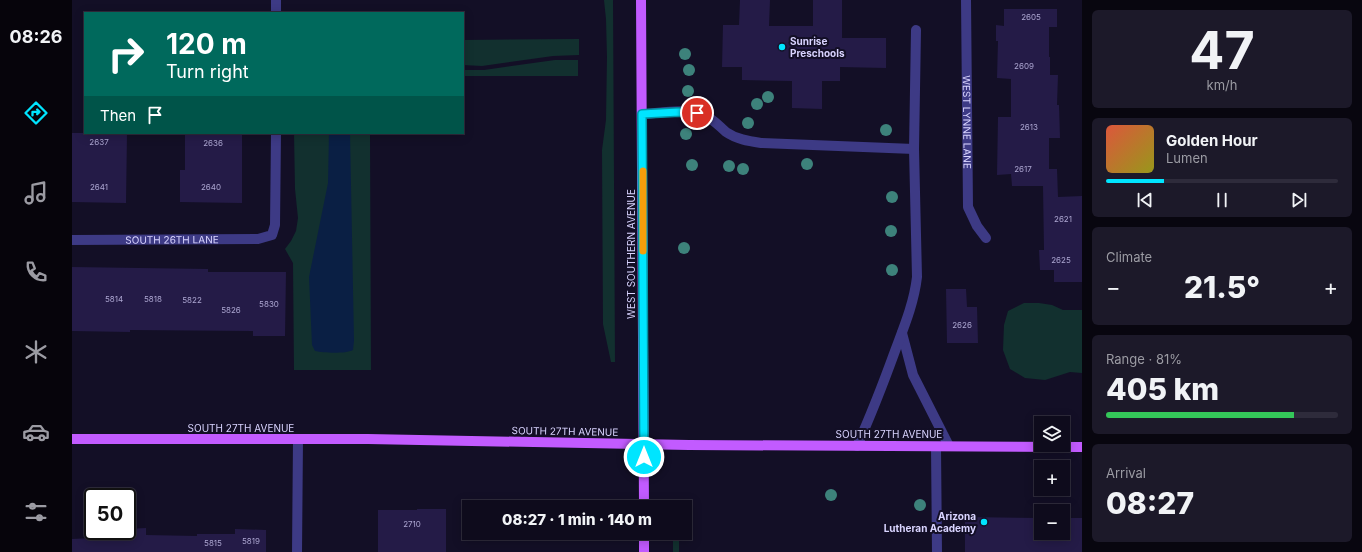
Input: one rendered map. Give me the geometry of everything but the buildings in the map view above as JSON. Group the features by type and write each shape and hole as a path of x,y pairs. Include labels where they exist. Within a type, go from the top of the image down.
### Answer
{"main road":[{"name":"WEST SOUTHERN AVENUE","path":"641,0 644,500"},
{"name":"SOUTH 27TH AVENUE","path":"72,439 451,440 644,445 1082,447"},
{"path":"644,540 644,552"}],"street":[{"path":"276,0 276,12"},
{"name":"WEST LYNNE LANE","path":"966,0 968,207 977,226 986,238"},
{"path":"857,446 879,397 902,333 913,299 917,277 914,149 916,30"},
{"path":"642,114 679,112 697,113 708,117 732,136 761,143 914,149"},
{"name":"SOUTH 26TH LANE","path":"72,240 258,239 272,235 275,225 276,134"},
{"path":"902,333 913,375 949,446"},
{"path":"297,552 298,440"},
{"path":"936,447 937,552"}],"green space":[{"path":"604,0 613,0 615,362 611,362 603,324 602,150 606,120 607,57"},
{"path":"579,39 579,55 553,56 482,66 464,65 464,40"},
{"path":"555,60 578,60 578,76 464,76 464,70 484,70"},
{"path":"294,134 370,134 371,370 294,370 293,263 285,249 296,231 298,218 295,189"},
{"path":"1024,303 1052,305 1063,310 1082,310 1082,373 1070,372 1045,380 1025,378 1010,369 1003,350 1004,325 1008,311"},
{"path":"673,540 679,540 679,552 673,552"}],"water":[{"path":"329,134 350,134 354,341 353,350 340,353 315,351 312,345 309,277 328,183"}],"slow traffic":[{"path":"643,171 643,251"}],"place":[{"name":"Sunrise Preschools","path":"782,47"},
{"name":"Arizona Lutheran Academy","path":"984,522"}],"route":[{"path":"644,457 642,114 679,112 697,113"}]}
